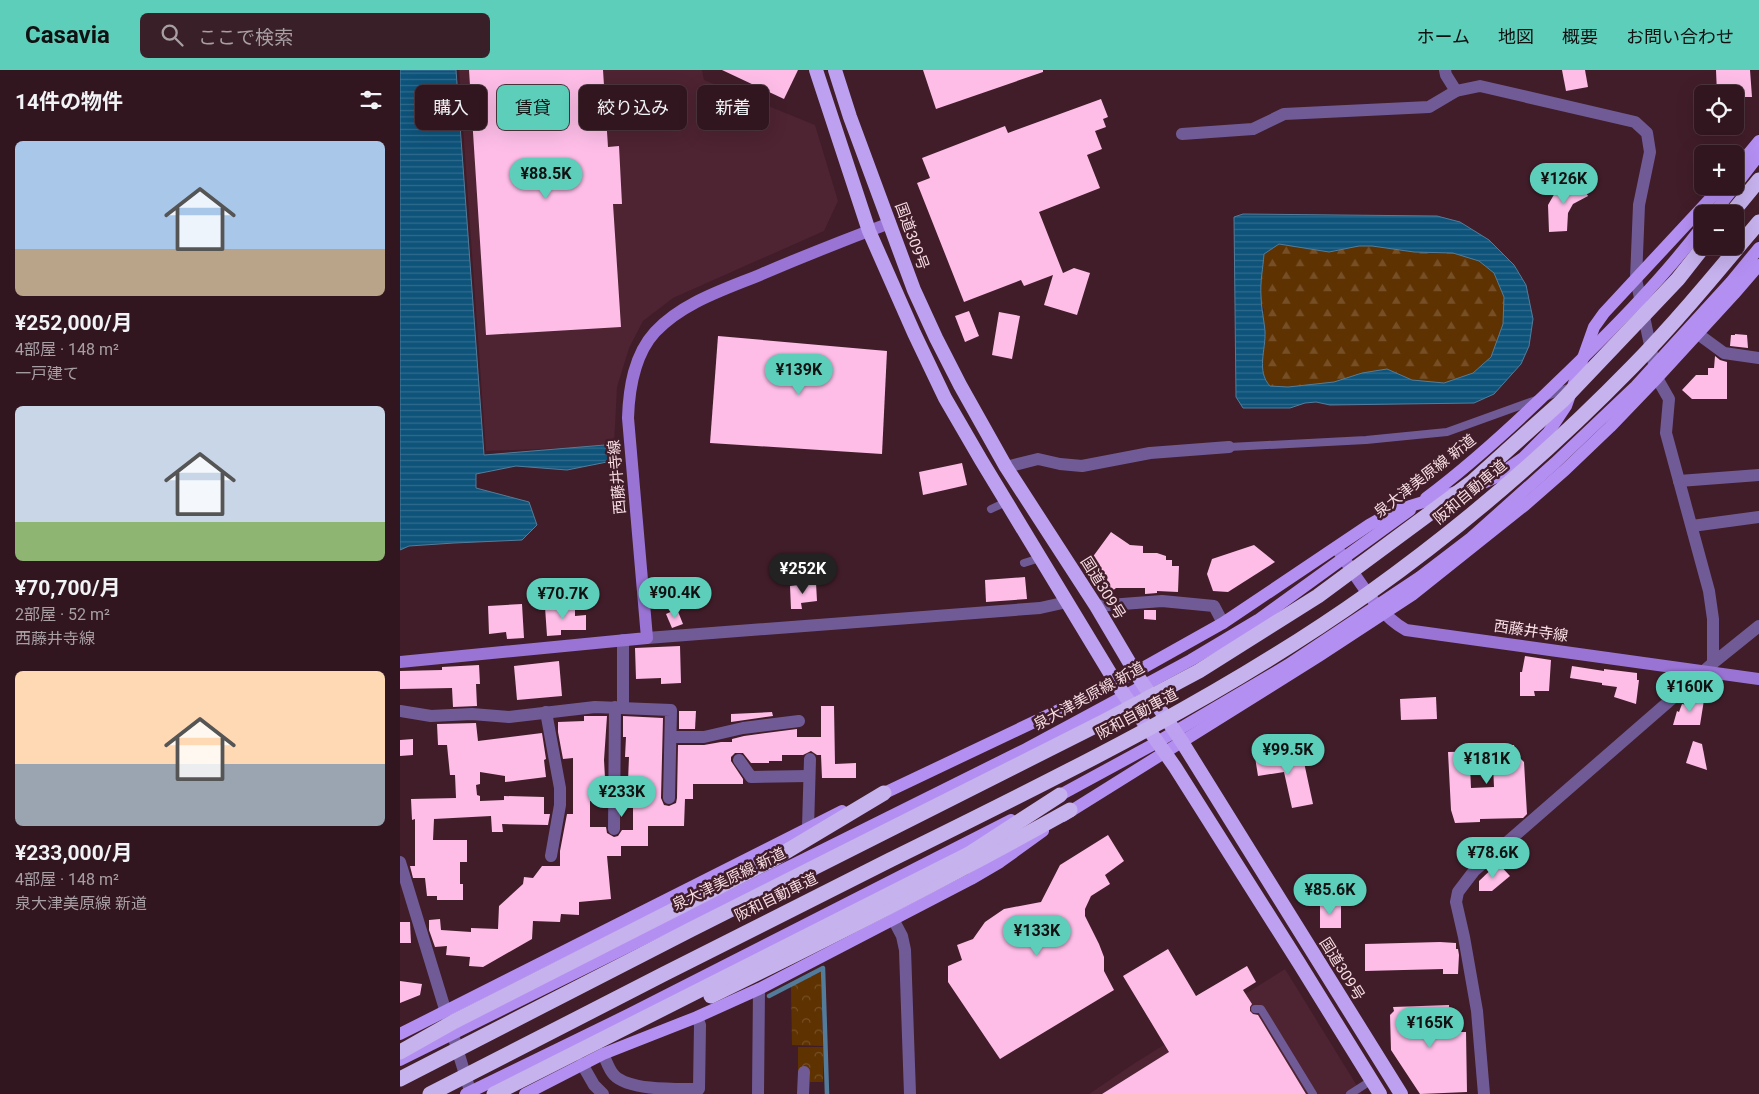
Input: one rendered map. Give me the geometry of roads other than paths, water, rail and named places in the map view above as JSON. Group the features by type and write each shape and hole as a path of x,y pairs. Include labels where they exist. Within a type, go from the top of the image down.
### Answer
{"highway":[{"path":"816,70 869,231 945,398 1116,682 1166,753 1300,963 1380,1094"},
{"name":"国道309号","path":"835,70 850,117 914,290 960,385 1006,467 1096,606 1135,672 1182,742 1401,1094"},
{"path":"1738,205 1759,180"},
{"name":"阪和自動車道","path":"430,1094 700,954 1068,772 1203,699 1285,650 1368,594 1436,543 1504,487 1570,428 1633,366 1700,293 1759,222"},
{"name":"阪和自動車道","path":"400,1079 690,930 1103,722 1199,671 1318,596 1472,482 1562,400 1678,279 1697,255"},
{"path":"400,1052 455,1021 772,860 884,794"},
{"path":"598,1049 966,849 1060,795"},
{"path":"494,1094 689,1007 813,946 980,860 1070,810"}],"main road":[{"path":"1744,159 1759,141"},
{"path":"1744,175 1759,156"},
{"path":"400,1034 845,809 884,794 1116,682 1223,623 1369,525 1392,512 1479,485 1496,477 1523,458 1548,433 1566,406 1594,328 1604,313 1714,195"},
{"path":"1720,205 1728,195"},
{"name":"西藤井寺線","path":"647,638 628,418 629,396 638,360 654,333 682,310 733,286 890,223"},
{"name":"泉大津美原線 新道","path":"400,1060 1026,749 1191,660 1258,620 1458,475 1529,410 1621,321 1694,238"},
{"path":"1060,795 1154,744 1288,666 1428,571 1471,538 1636,386 1731,282 1759,248"},
{"path":"525,1094 582,1064 598,1049 696,1017 759,990 1000,862 1070,810 1166,753 1384,614 1412,595 1532,499 1610,427 1658,378 1759,265"},
{"name":"西藤井寺線","path":"1336,548 1384,614 1396,625 1406,630 1759,679"},
{"path":"400,662 647,638"},
{"path":"469,1093 966,849"}],"street":[{"path":"1445,70 1456,91"},
{"path":"1182,134 1253,129 1284,114 1429,107 1456,91 1480,86 1513,92 1635,122 1647,133 1650,152 1640,205 1636,279 1658,378 1669,399 1666,433 1709,591 1713,619 1713,662"},
{"path":"1698,334 1724,353 1759,358"},
{"path":"1006,467 1038,459 1082,466 1150,453 1229,448"},
{"path":"1679,481 1759,476"},
{"path":"1692,526 1759,517"},
{"path":"1096,606 1162,601 1214,606 1223,623"},
{"path":"647,638 952,610 1040,608 1067,602"},
{"path":"1484,1094 1476,1011 1464,937 1456,902 1458,892 1474,871 1713,662 1759,626"},
{"path":"614,829 623,640"},
{"path":"400,711 431,716 472,714 509,716 595,707 671,710 670,798"},
{"path":"546,712 560,788 560,805 551,856"},
{"path":"671,737 704,737 742,728 799,721"},
{"path":"808,828 810,759"},
{"path":"738,760 751,777 809,776"},
{"path":"400,862 469,1093"},
{"path":"893,919 902,936 905,950 910,1094"},
{"path":"758,1094 759,990"},
{"path":"598,1049 614,1076 631,1085 667,1089 699,1089 700,1025 696,1017"},
{"path":"582,1064 594,1085 603,1094"},
{"path":"803,1094 804,1072"}],"lane":[{"path":"1229,448 1366,440 1447,432 1574,386"},
{"path":"991,509 1006,502"},
{"path":"1024,563 1040,558"},
{"path":"1255,1009 1261,1009 1313,1094"},
{"path":"1350,1094 1372,1080"}],"water":[{"path":"400,70 456,70 457,85 415,85 415,130 460,130 484,455 617,444 612,461 567,470 516,466 476,474 476,488 529,502 537,525 522,540 409,546 400,550"},
{"path":"1243,214 1437,216 1460,222 1489,240 1514,265 1526,285 1533,319 1529,346 1521,364 1494,394 1474,403 1330,405 1316,402 1290,408 1243,408 1236,397 1234,217","holes":["1279,244 1329,252 1359,246 1372,246 1414,252 1453,253 1479,261 1494,273 1504,297 1503,324 1491,357 1473,373 1444,383 1412,380 1387,369 1362,373 1334,382 1288,387 1270,386 1263,374 1265,331 1261,305 1261,280 1264,254"]}],"waterway":[{"path":"769,996 823,968 827,1094"}]}
